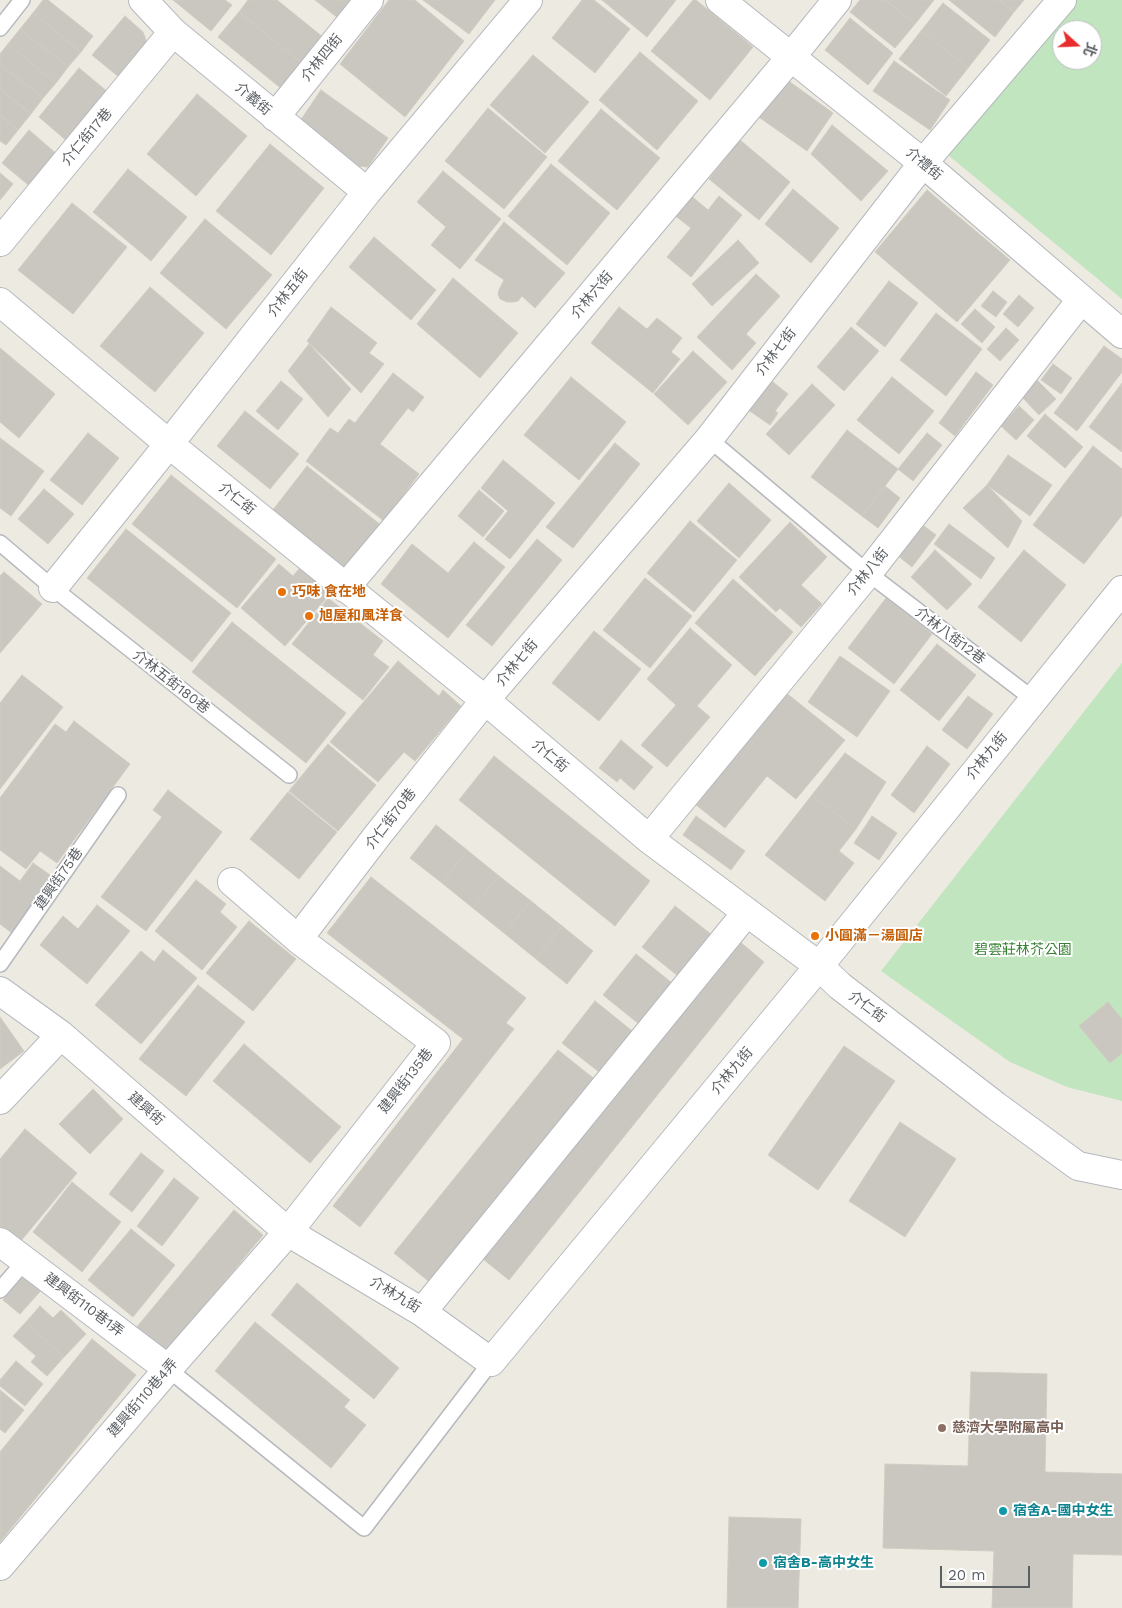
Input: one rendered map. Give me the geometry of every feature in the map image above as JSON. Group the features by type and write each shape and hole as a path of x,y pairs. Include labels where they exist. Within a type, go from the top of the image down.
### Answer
{"street":[{"name":"介義街","path":"143,0 173,32 367,192"},
{"name":"介林四街","path":"274,117 369,0"},
{"name":"介林五街","path":"53,588 367,192 528,0"},
{"name":"介禮街","path":"720,0 923,163 1122,334"},
{"name":"介林六街","path":"345,588 837,0"},
{"name":"介林七街","path":"485,700 709,438 923,163 1062,0"},
{"name":"介仁街17巷","path":"0,242 173,32"},
{"name":"介林八街","path":"649,839 868,573 1081,300"},
{"name":"介仁街","path":"0,302 169,444 485,700 649,839 819,966 840,986 996,1106 1078,1166 1122,1175"},
{"name":"介林九街","path":"288,1232 422,1312 491,1362 819,966 1122,590"},
{"name":"介仁街70巷","path":"298,939 485,700"},
{"path":"232,882 298,939"},
{"path":"422,1312 747,912"},
{"name":"建興街135巷","path":"288,1232 436,1043 298,939"},
{"name":"建興街","path":"0,992 61,1035 288,1232"},
{"path":"0,1100 61,1035"},
{"name":"建興街110巷4弄","path":"0,1566 288,1232"},
{"name":"建興街110巷1弄","path":"0,1242 168,1369"}],"lane":[{"path":"0,28 22,0"},
{"name":"介林八街12巷","path":"709,438 868,573 1033,699"},
{"name":"介林五街180巷","path":"0,543 53,588 289,775"},
{"name":"建興街75巷","path":"0,964 118,795"},
{"path":"0,1290 25,1261"},
{"path":"168,1369 364,1528 491,1362"}],"green space":[{"path":"1076,0 1122,0 1122,299 948,155 1052,29 1052,70 1102,70 1102,20 1059,20"},
{"name":"碧雲莊林芥公園","path":"1122,663 1122,1101 1067,1087 1010,1062 881,971"}],"building":[{"path":"43,0 48,0 93,36 81,52 33,13"},
{"path":"173,0 225,0 232,5 211,31"},
{"path":"248,0 277,0 324,38 303,64 239,12"},
{"path":"315,0 352,0 338,18"},
{"path":"389,0 415,0 464,41 405,117 340,64"},
{"path":"423,0 495,0 469,34"},
{"path":"582,0 594,0 630,29 595,73 552,38"},
{"path":"602,0 676,0 647,37"},
{"path":"693,0 696,0 753,47 710,100 651,51"},
{"path":"860,0 886,0 915,24 895,48 850,12"},
{"path":"886,0 934,0 915,24"},
{"path":"949,0 1000,0 1014,12 995,37"},
{"path":"1000,0 1024,0 1014,12"},
{"path":"943,3 990,40 968,68 921,31"},
{"path":"239,12 303,64 283,90 218,37"},
{"path":"33,13 81,52 68,67 20,29"},
{"path":"125,16 143,32 148,46 120,78 92,55"},
{"path":"850,18 893,53 868,85 825,50"},
{"path":"20,29 68,67 56,83 8,44"},
{"path":"921,31 968,68 946,96 899,59"},
{"path":"8,44 56,83 43,98 0,64 0,54"},
{"path":"640,52 698,101 657,150 599,100"},
{"path":"533,55 589,102 545,153 490,105"},
{"path":"894,61 950,100 930,130 873,91"},
{"path":"0,64 43,98 31,114 0,89"},
{"path":"79,68 109,93 68,142 39,117"},
{"path":"783,77 833,113 807,151 756,115"},
{"path":"0,89 31,114 18,130 0,115"},
{"path":"321,90 388,138 368,167 347,165 296,127"},
{"path":"197,94 247,136 196,196 147,154"},
{"path":"488,108 547,157 504,209 445,161"},
{"path":"601,109 660,158 617,210 558,161"},
{"path":"0,115 18,130 6,145 0,141"},
{"path":"832,125 888,171 861,201 811,154"},
{"path":"29,130 59,156 32,188 2,163"},
{"path":"740,140 790,182 759,220 709,179"},
{"path":"270,144 324,188 271,255 216,211"},
{"path":"551,164 610,213 567,265 508,216"},
{"path":"128,169 187,217 151,261 93,212"},
{"path":"443,171 501,219 460,269 431,245 446,227 417,202"},
{"path":"0,173 13,184 0,200"},
{"path":"793,189 839,228 811,263 765,224"},
{"path":"927,190 1010,260 957,322 875,252"},
{"path":"689,194 708,210 719,196 742,215 691,277 667,257 691,228 673,214"},
{"path":"72,203 127,247 73,314 18,270"},
{"path":"205,219 272,275 226,329 160,273"},
{"path":"504,222 565,273 535,308 522,296 518,301 513,302 500,299 498,294 504,280 475,260"},
{"path":"374,237 436,290 411,320 349,267"},
{"path":"738,240 759,263 712,306 692,284"},
{"path":"756,274 780,296 746,334 756,343 732,370 697,337"},
{"path":"453,278 518,333 480,378 417,324"},
{"path":"889,281 918,303 885,347 856,324"},
{"path":"150,287 204,333 155,392 100,346"},
{"path":"993,291 1007,302 996,317 981,306"},
{"path":"1019,295 1034,308 1018,327 1003,314"},
{"path":"331,307 377,343 369,353 384,364 361,393 307,341"},
{"path":"619,307 647,329 657,318 682,338 671,352 680,359 653,393 591,343"},
{"path":"975,309 995,327 982,343 961,324"},
{"path":"936,313 982,349 946,396 900,360"},
{"path":"851,327 879,351 844,391 817,367"},
{"path":"1006,328 1019,340 1000,361 987,349"},
{"path":"309,344 351,389 328,417 288,371"},
{"path":"1104,346 1122,359 1122,372 1077,431 1054,413"},
{"path":"0,348 55,394 19,438 0,422"},
{"path":"693,351 727,382 688,425 654,394"},
{"path":"1053,364 1072,378 1061,394 1041,380"},
{"path":"976,372 993,385 955,436 939,423"},
{"path":"393,373 424,397 413,412 408,408 380,444 419,474 384,521 306,461 330,428 338,433 349,419 355,423"},
{"path":"571,377 626,422 579,480 524,435"},
{"path":"892,377 934,411 899,454 857,420"},
{"path":"769,379 788,394 775,411 778,413 770,425 747,409"},
{"path":"1037,380 1056,399 1039,415 1021,396"},
{"path":"281,381 303,399 278,430 256,411"},
{"path":"1122,383 1122,452 1089,427"},
{"path":"812,384 835,405 789,455 766,434"},
{"path":"1019,406 1034,420 1016,440 1001,426"},
{"path":"245,411 299,454 270,489 217,446"},
{"path":"1045,414 1083,447 1065,468 1027,436"},
{"path":"847,430 898,469 862,516 811,477"},
{"path":"88,433 119,458 82,505 50,480"},
{"path":"927,433 942,445 913,481 898,469"},
{"path":"0,438 44,471 11,516 0,508"},
{"path":"615,443 640,464 573,548 546,527"},
{"path":"1093,446 1122,469 1122,515 1084,564 1033,525"},
{"path":"1008,455 1052,485 1030,516 987,485"},
{"path":"503,460 555,503 510,559 485,539 508,511 481,488"},
{"path":"307,466 382,526 344,574 269,515"},
{"path":"171,475 276,559 237,608 132,524"},
{"path":"729,483 771,520 739,558 697,521"},
{"path":"987,485 1022,521 1008,548 963,508"},
{"path":"885,486 900,498 878,528 862,516"},
{"path":"44,489 74,514 48,544 18,519"},
{"path":"479,490 504,511 483,537 458,516"},
{"path":"916,520 936,535 912,567 892,551"},
{"path":"690,521 737,560 694,612 647,573"},
{"path":"790,522 827,557 801,585 822,604 801,627 780,608 776,612 739,577"},
{"path":"949,524 995,558 981,579 934,544"},
{"path":"126,529 231,613 192,662 87,578"},
{"path":"537,539 562,560 492,646 466,625"},
{"path":"474,542 505,567 448,638 381,584 412,544 448,573"},
{"path":"935,550 972,584 947,610 911,577"},
{"path":"1024,550 1066,585 1021,642 978,607"},
{"path":"305,562 335,588 285,646 241,608 279,564 293,576"},
{"path":"4,572 42,604 0,653 0,576"},
{"path":"645,578 692,616 650,668 603,630"},
{"path":"733,579 793,632 755,676 695,623"},
{"path":"328,598 383,641 373,655 389,667 363,700 292,644"},
{"path":"886,598 932,634 894,684 848,648"},
{"path":"232,622 346,713 306,763 192,672"},
{"path":"690,628 732,665 697,706 710,717 667,767 641,745 676,705 647,679"},
{"path":"594,631 641,669 599,721 552,683"},
{"path":"937,644 976,675 939,721 900,690"},
{"path":"840,656 890,691 857,737 808,702"},
{"path":"398,661 439,696 443,690 461,706 415,761 404,752 378,782 330,742"},
{"path":"22,675 63,707 0,789 0,703"},
{"path":"785,692 845,740 796,799 767,776 725,828 695,804"},
{"path":"968,696 993,714 967,749 942,730"},
{"path":"74,721 130,764 57,863 40,851 26,869 0,850 0,798 55,724 66,732"},
{"path":"621,740 653,767 634,790 620,778 617,782 599,768"},
{"path":"328,744 376,785 338,831 289,791"},
{"path":"927,746 950,764 914,813 891,795"},
{"path":"845,753 886,782 856,829 812,795"},
{"path":"494,756 650,881 615,926 459,800"},
{"path":"168,790 222,832 146,931 101,897 162,817 153,810"},
{"path":"288,792 337,832 299,879 250,839"},
{"path":"812,795 856,829 839,851 854,863 825,901 765,855"},
{"path":"696,816 745,851 731,870 683,835"},
{"path":"872,816 897,833 879,860 854,843"},
{"path":"436,825 467,850 442,883 410,858"},
{"path":"467,850 499,876 473,908 442,883"},
{"path":"33,863 53,877 12,933 0,924 0,866 20,881"},
{"path":"499,876 531,901 504,933 473,908"},
{"path":"371,877 526,998 506,1023 514,1029 360,1227 333,1206 463,1039 327,933"},
{"path":"196,880 226,904 220,912 237,927 202,970 155,931"},
{"path":"531,901 562,926 536,959 504,933"},
{"path":"97,905 130,931 87,984 40,945 63,916 78,929"},
{"path":"675,906 721,942 688,984 642,947"},
{"path":"249,921 296,959 253,1011 206,973"},
{"path":"562,926 593,951 567,984 536,959"},
{"path":"739,941 764,962 509,1280 483,1259"},
{"path":"163,950 197,978 141,1044 95,1005 141,951 154,962"},
{"path":"636,954 682,991 649,1032 603,995"},
{"path":"198,985 245,1022 186,1096 139,1059"},
{"path":"595,1001 641,1038 608,1079 562,1043"},
{"path":"1108,1002 1122,1019 1122,1053 1110,1063 1079,1026"},
{"path":"0,1017 24,1051 0,1069"},
{"path":"244,1044 341,1127 310,1163 213,1081"},
{"path":"844,1046 895,1081 818,1190 768,1155"},
{"path":"558,1050 602,1085 438,1289 394,1253"},
{"path":"93,1089 123,1119 90,1154 59,1124"},
{"path":"900,1122 956,1159 905,1237 849,1201"},
{"path":"25,1129 77,1173 20,1242 0,1226 0,1159"},
{"path":"141,1153 164,1171 132,1212 109,1194"},
{"path":"174,1178 199,1198 162,1246 137,1226"},
{"path":"72,1182 121,1222 82,1272 33,1232"},
{"path":"234,1210 263,1235 165,1353 136,1328"},
{"path":"131,1229 175,1265 133,1317 88,1280"},
{"path":"28,1272 44,1287 20,1314 3,1300"},
{"path":"297,1283 399,1368 374,1399 271,1315"},
{"path":"40,1306 53,1318 61,1310 86,1334 64,1357 26,1322"},
{"path":"26,1322 64,1357 47,1376 31,1362 36,1356 13,1336"},
{"path":"255,1322 350,1400 344,1407 366,1425 331,1468 215,1371"},
{"path":"92,1339 136,1375 0,1542 0,1452"},
{"path":"16,1361 43,1384 25,1406 0,1386 0,1380"},
{"name":"宿舍A-國中女生","path":"971,1372 1047,1374 1045,1472 1122,1474 1122,1555 1073,1554 1072,1608 992,1608 994,1551 883,1548 885,1464 968,1466"},
{"path":"0,1390 24,1410 5,1433 0,1429"},
{"name":"宿舍B-高中女生","path":"729,1517 801,1519 798,1608 727,1608"}],"place":[{"name":"巧味 食在地","path":"282,592"},
{"name":"旭屋和風洋食","path":"309,616"},
{"name":"小圓滿－湯圓店","path":"815,936"},
{"name":"慈濟大學附屬高中","path":"942,1428"},
{"name":"宿舍A-國中女生","path":"1003,1511"},
{"name":"宿舍B-高中女生","path":"763,1563"}]}
